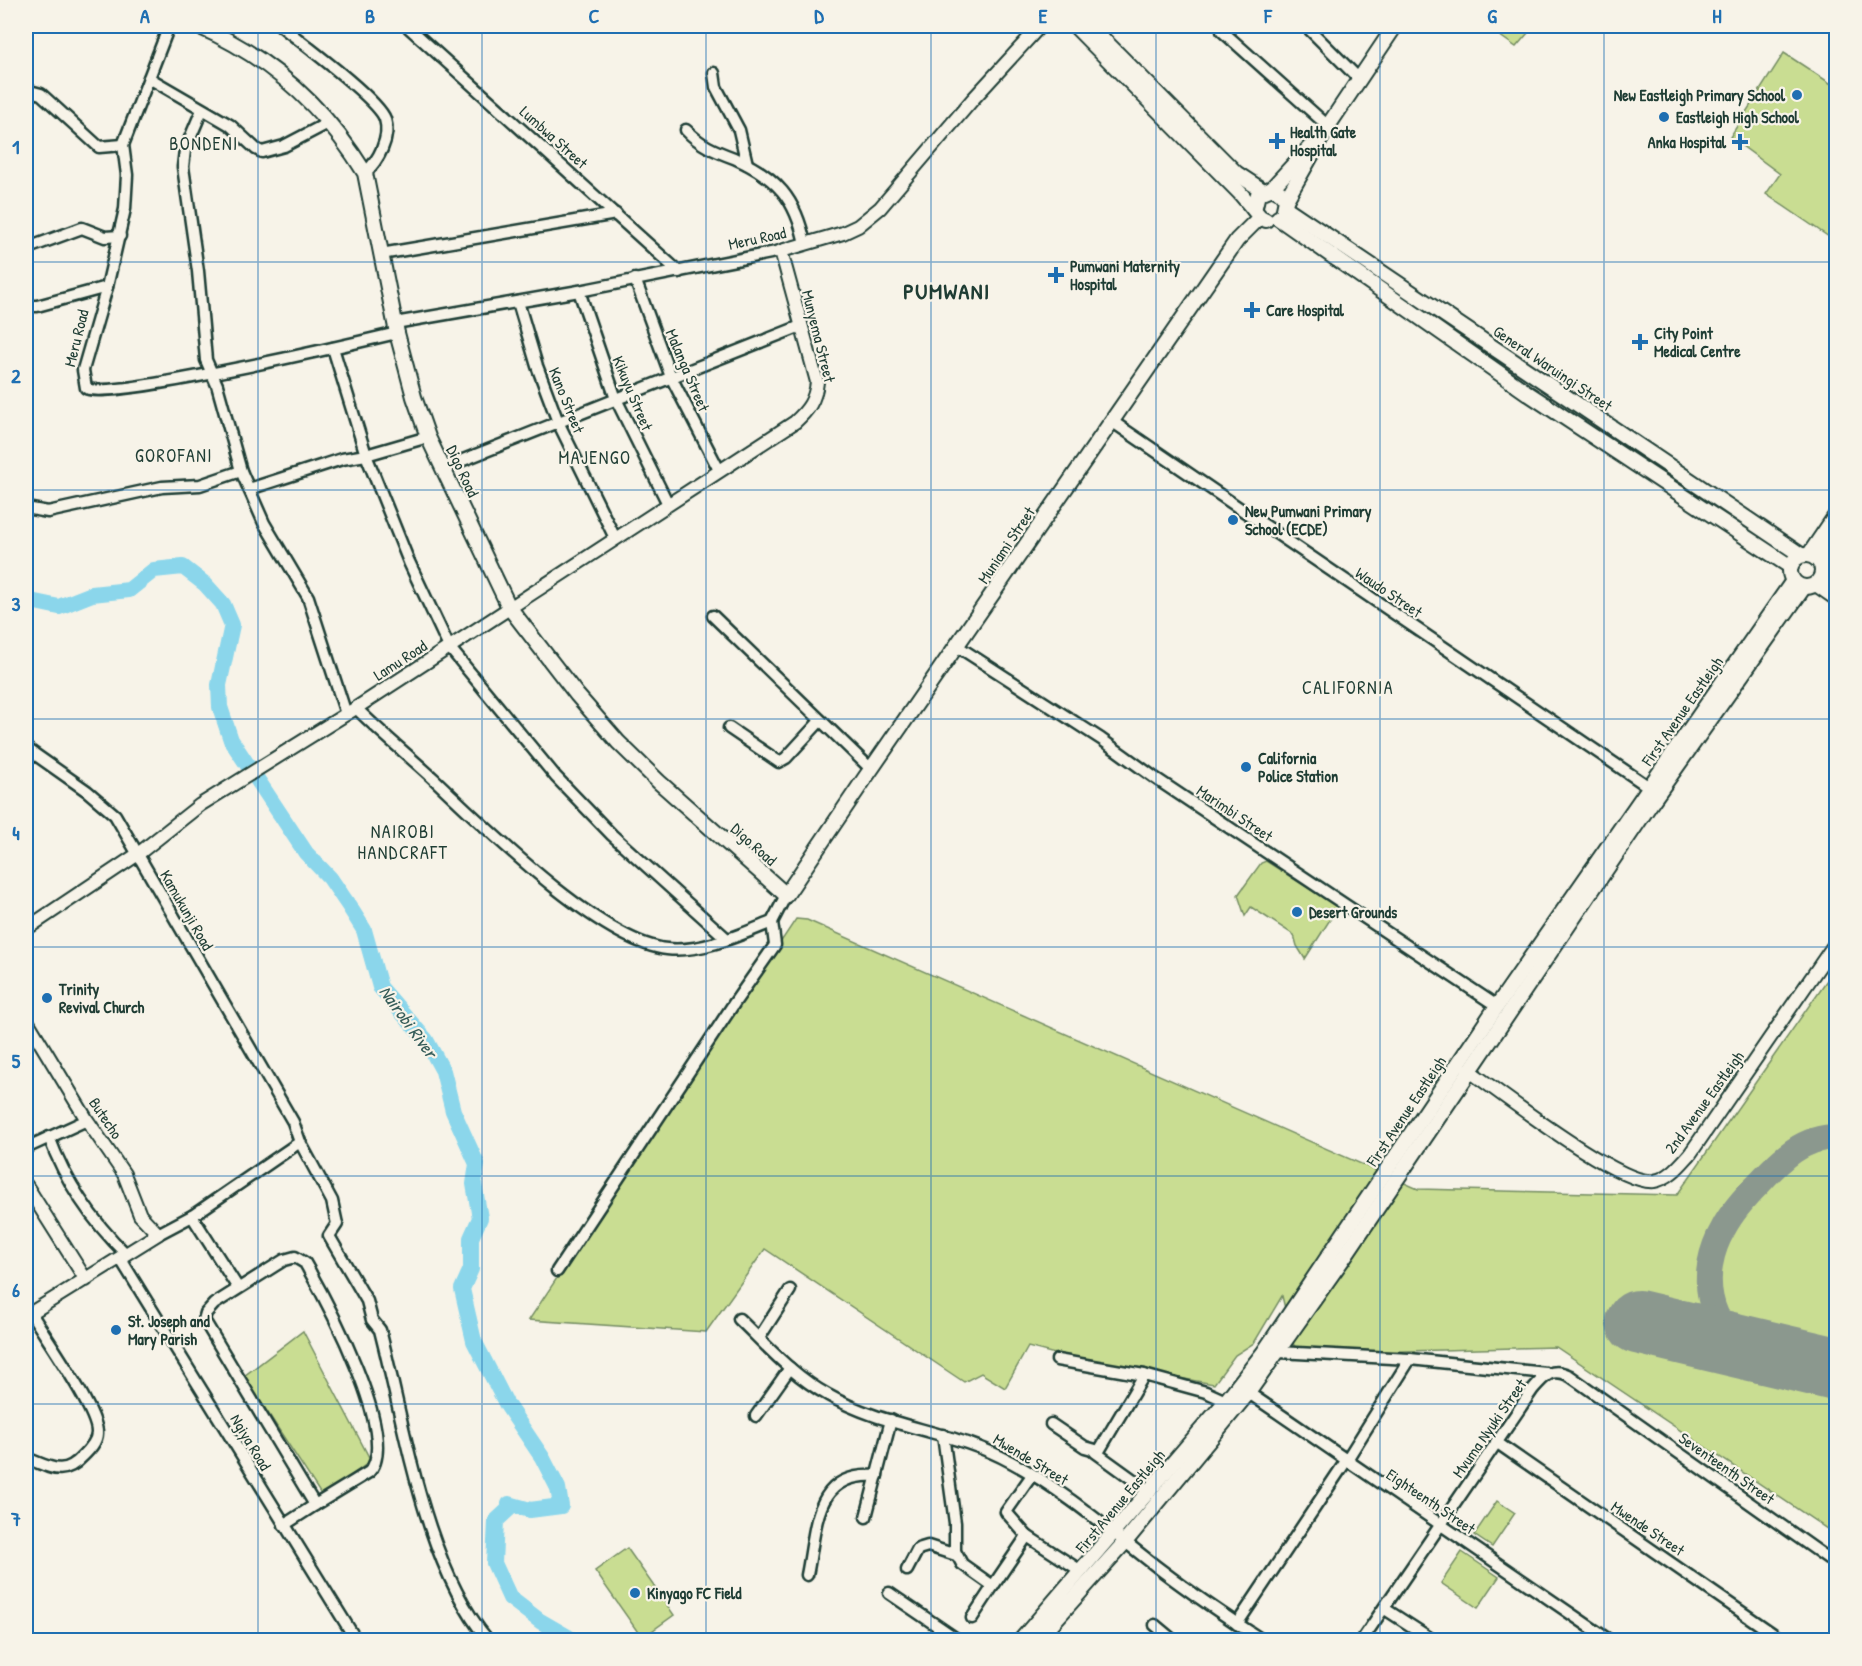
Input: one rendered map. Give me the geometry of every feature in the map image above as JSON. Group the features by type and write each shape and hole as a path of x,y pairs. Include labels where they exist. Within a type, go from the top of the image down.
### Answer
{"main road":[{"name":"Digo Road","path":"198,26 263,60 289,80 352,152 365,173 396,328 428,436 509,607 577,695 618,742 659,782 786,895"},
{"path":"1075,26 1257,214 1270,221 1283,209 1328,126 1395,26"},
{"path":"1090,26 1236,173 1267,189 1281,193 1283,209"},
{"path":"1257,214 1255,198 1267,189 1328,126"},
{"name":"General Waruingi Street","path":"1283,209 1539,379 1807,570 1836,598"},
{"name":"General Waruingi Street","path":"1283,209 1529,394 1807,570 1836,583"},
{"name":"Muniami Street","path":"786,895 1257,214"},
{"path":"1529,394 1539,379"},
{"path":"1807,570 1836,514"},
{"path":"1807,570 1836,535"},
{"name":"First Avenue Eastleigh","path":"1037,1641 1125,1542 1243,1389 1309,1286 1497,1006 1649,787 1807,570"},
{"name":"First Avenue Eastleigh","path":"1021,1641 1226,1401 1243,1389 1278,1352 1691,745 1807,570"}],"street":[{"name":"Meru Road","path":"169,26 123,145 127,175 125,209 107,287 83,370 84,385 88,390 101,392 333,348 396,328 781,251 843,233 858,226 880,208 973,99 1040,26"},
{"path":"281,26 360,92 384,116 386,133 380,155 365,173"},
{"name":"Lumbwa Street","path":"407,26 679,272"},
{"path":"1306,26 1358,78"},
{"path":"1222,31 1328,126"},
{"path":"714,73 716,87 739,130 747,164"},
{"path":"149,78 230,125 262,152 284,146 328,123"},
{"path":"26,90 41,94 99,147 123,145"},
{"path":"202,110 185,150 183,167 198,271 206,360 212,372 241,471 264,523 308,597 351,711 489,831 610,928 636,941 668,949 704,945 772,922"},
{"path":"686,130 706,147 747,164 790,199 797,211 805,244"},
{"path":"381,254 616,214"},
{"path":"28,248 82,228 105,237 120,236"},
{"name":"Munyema Street","path":"781,251 817,382 816,395 809,409 795,422"},
{"name":"Malanga Street","path":"635,279 671,377 719,470"},
{"path":"26,306 37,306 107,287"},
{"name":"Kikuyu Street","path":"579,291 616,399 668,504"},
{"name":"Kano Street","path":"518,302 537,366 558,422 615,538"},
{"path":"443,468 801,326"},
{"path":"333,348 366,455 409,562 450,647 556,777 612,835 726,938"},
{"name":"Lamu Road","path":"26,929 138,854 200,805 351,711 795,422"},
{"name":"Waudo Street","path":"1113,422 1649,787"},
{"path":"249,489 342,459 366,455 428,436"},
{"path":"26,508 48,512 162,488 200,485 241,471"},
{"path":"713,616 871,769"},
{"name":"Marimbi Street","path":"957,646 1101,739 1155,778 1497,1006"},
{"path":"729,728 779,762 786,758 820,721"},
{"name":"Kamukunji Road","path":"26,748 87,791 115,815 289,1117 332,1201 337,1224 329,1236 367,1301 372,1320 380,1330 420,1490 448,1574 471,1618 488,1641"},
{"path":"557,1271 775,945 772,922 786,895"},
{"name":"2nd Avenue Eastleigh","path":"1468,1070 1570,1143 1625,1175 1643,1181 1662,1179 1690,1154 1836,942"},
{"name":"Butecho","path":"26,1019 87,1120 124,1174 140,1215 158,1234"},
{"path":"26,1148 87,1120"},
{"name":"Ngiya Road","path":"50,1137 61,1170 89,1214 123,1256 356,1641"},
{"path":"26,1458 60,1470 71,1467 90,1449 97,1436 96,1426 88,1407 28,1315 158,1234 192,1216 300,1142"},
{"path":"26,1185 86,1280"},
{"path":"192,1216 238,1288"},
{"path":"284,1525 358,1481 375,1466 378,1455 370,1406 352,1355 306,1263 296,1257 285,1260 214,1304 206,1313 204,1320 315,1505"},
{"path":"759,1338 790,1290"},
{"name":"Mwende Street","path":"739,1319 790,1368 829,1396 891,1420 980,1446 1032,1475 1114,1533 1202,1601 1262,1641"},
{"path":"1278,1352 1410,1359 1546,1373"},
{"path":"1237,1624 1346,1461 1410,1359"},
{"path":"1057,1360 1144,1375 1206,1392 1226,1401"},
{"path":"756,1416 790,1368"},
{"name":"Mvuma Nyuki Street","path":"1362,1641 1496,1442 1546,1373 1562,1372 1600,1398"},
{"path":"1095,1452 1100,1449 1144,1375"},
{"name":"Eighteenth Street","path":"1243,1389 1609,1641"},
{"name":"Seventeenth Street","path":"1600,1398 1836,1564"},
{"path":"866,1517 891,1420"},
{"path":"1051,1424 1149,1491"},
{"path":"943,1435 955,1523 956,1555 962,1564 993,1586"},
{"name":"Mwende Street","path":"1496,1442 1782,1641"},
{"path":"1032,1475 1006,1512 1027,1536 1081,1572"},
{"path":"807,1575 820,1510 828,1492 835,1485 854,1476 877,1476"},
{"path":"972,1618 1027,1536"},
{"path":"907,1570 918,1549 928,1546 956,1555"},
{"path":"889,1593 958,1641"},
{"path":"1385,1609 1433,1641"},
{"path":"1155,1625 1173,1641"}],"green space":[{"path":"1486,26 1534,26 1516,47"},
{"name":"New Eastleigh Primary School","path":"1784,53 1836,87 1836,233 1832,239 1766,194 1780,174 1730,137"},
{"name":"Desert Grounds","path":"1266,861 1338,907 1305,959 1297,946 1294,935 1251,907 1245,916 1238,895 1261,863"},
{"path":"796,919 807,920 1418,1189 1677,1195 1834,970 1836,972 1836,1535 1556,1347 1296,1354 1282,1296 1254,1343 1235,1355 1214,1384 1090,1363 1028,1347 1005,1388 981,1373 964,1382 765,1249 706,1332 529,1320"},
{"path":"303,1331 371,1461 322,1496 244,1376"},
{"path":"1497,1501 1515,1513 1492,1547 1474,1535"},
{"name":"Kinyago FC Field","path":"627,1548 674,1615 642,1638 595,1571"},
{"path":"1462,1552 1499,1577 1478,1608 1441,1583"}],"waterway":[{"name":"Nairobi River","path":"26,600 59,607 92,594 129,590 154,570 183,567 205,584 223,604 232,625 219,685 220,707 231,740 306,853 330,878 364,930 380,987 426,1040 443,1071 453,1111 477,1164 474,1184 480,1218 471,1238 471,1269 462,1289 474,1341 507,1405 542,1457 558,1488 561,1506 530,1510 509,1504 510,1508 496,1521 494,1563 510,1598 540,1621 573,1640 581,1640"},
{"name":"Nairobi River","path":"587,1640 601,1640"}],"taxiway":[{"path":"1753,1351 1737,1341 1725,1329 1716,1314 1709,1281 1710,1263 1715,1246 1735,1210 1776,1165 1803,1145 1824,1138 1836,1137"}],"runway":[{"path":"1638,1322 1836,1369"}],"place":[{"name":"New Eastleigh Primary School","path":"1797,95"},
{"name":"Eastleigh High School","path":"1664,117"},
{"name":"Health Gate Hospital","path":"1277,141"},
{"name":"Anka Hospital","path":"1740,142"},
{"name":"Pumwani Maternity Hospital","path":"1056,275"},
{"name":"Care Hospital","path":"1252,310"},
{"name":"City Point Medical Centre","path":"1640,342"},
{"name":"New Pumwani Primary School (ECDE)","path":"1233,520"},
{"name":"California Police Station","path":"1246,767"},
{"name":"Desert Grounds","path":"1297,912"},
{"name":"Trinity Revival Church","path":"47,998"},
{"name":"St. Joseph and Mary Parish","path":"116,1330"},
{"name":"Kinyago FC Field","path":"635,1593"}],"district":[{"name":"BONDENI","path":"204,144"},
{"name":"PUMWANI","path":"947,291"},
{"name":"GOROFANI","path":"174,456"},
{"name":"MAJENGO","path":"595,458"},
{"name":"CALIFORNIA","path":"1348,688"},
{"name":"NAIROBI HANDCRAFT","path":"403,842"}]}
